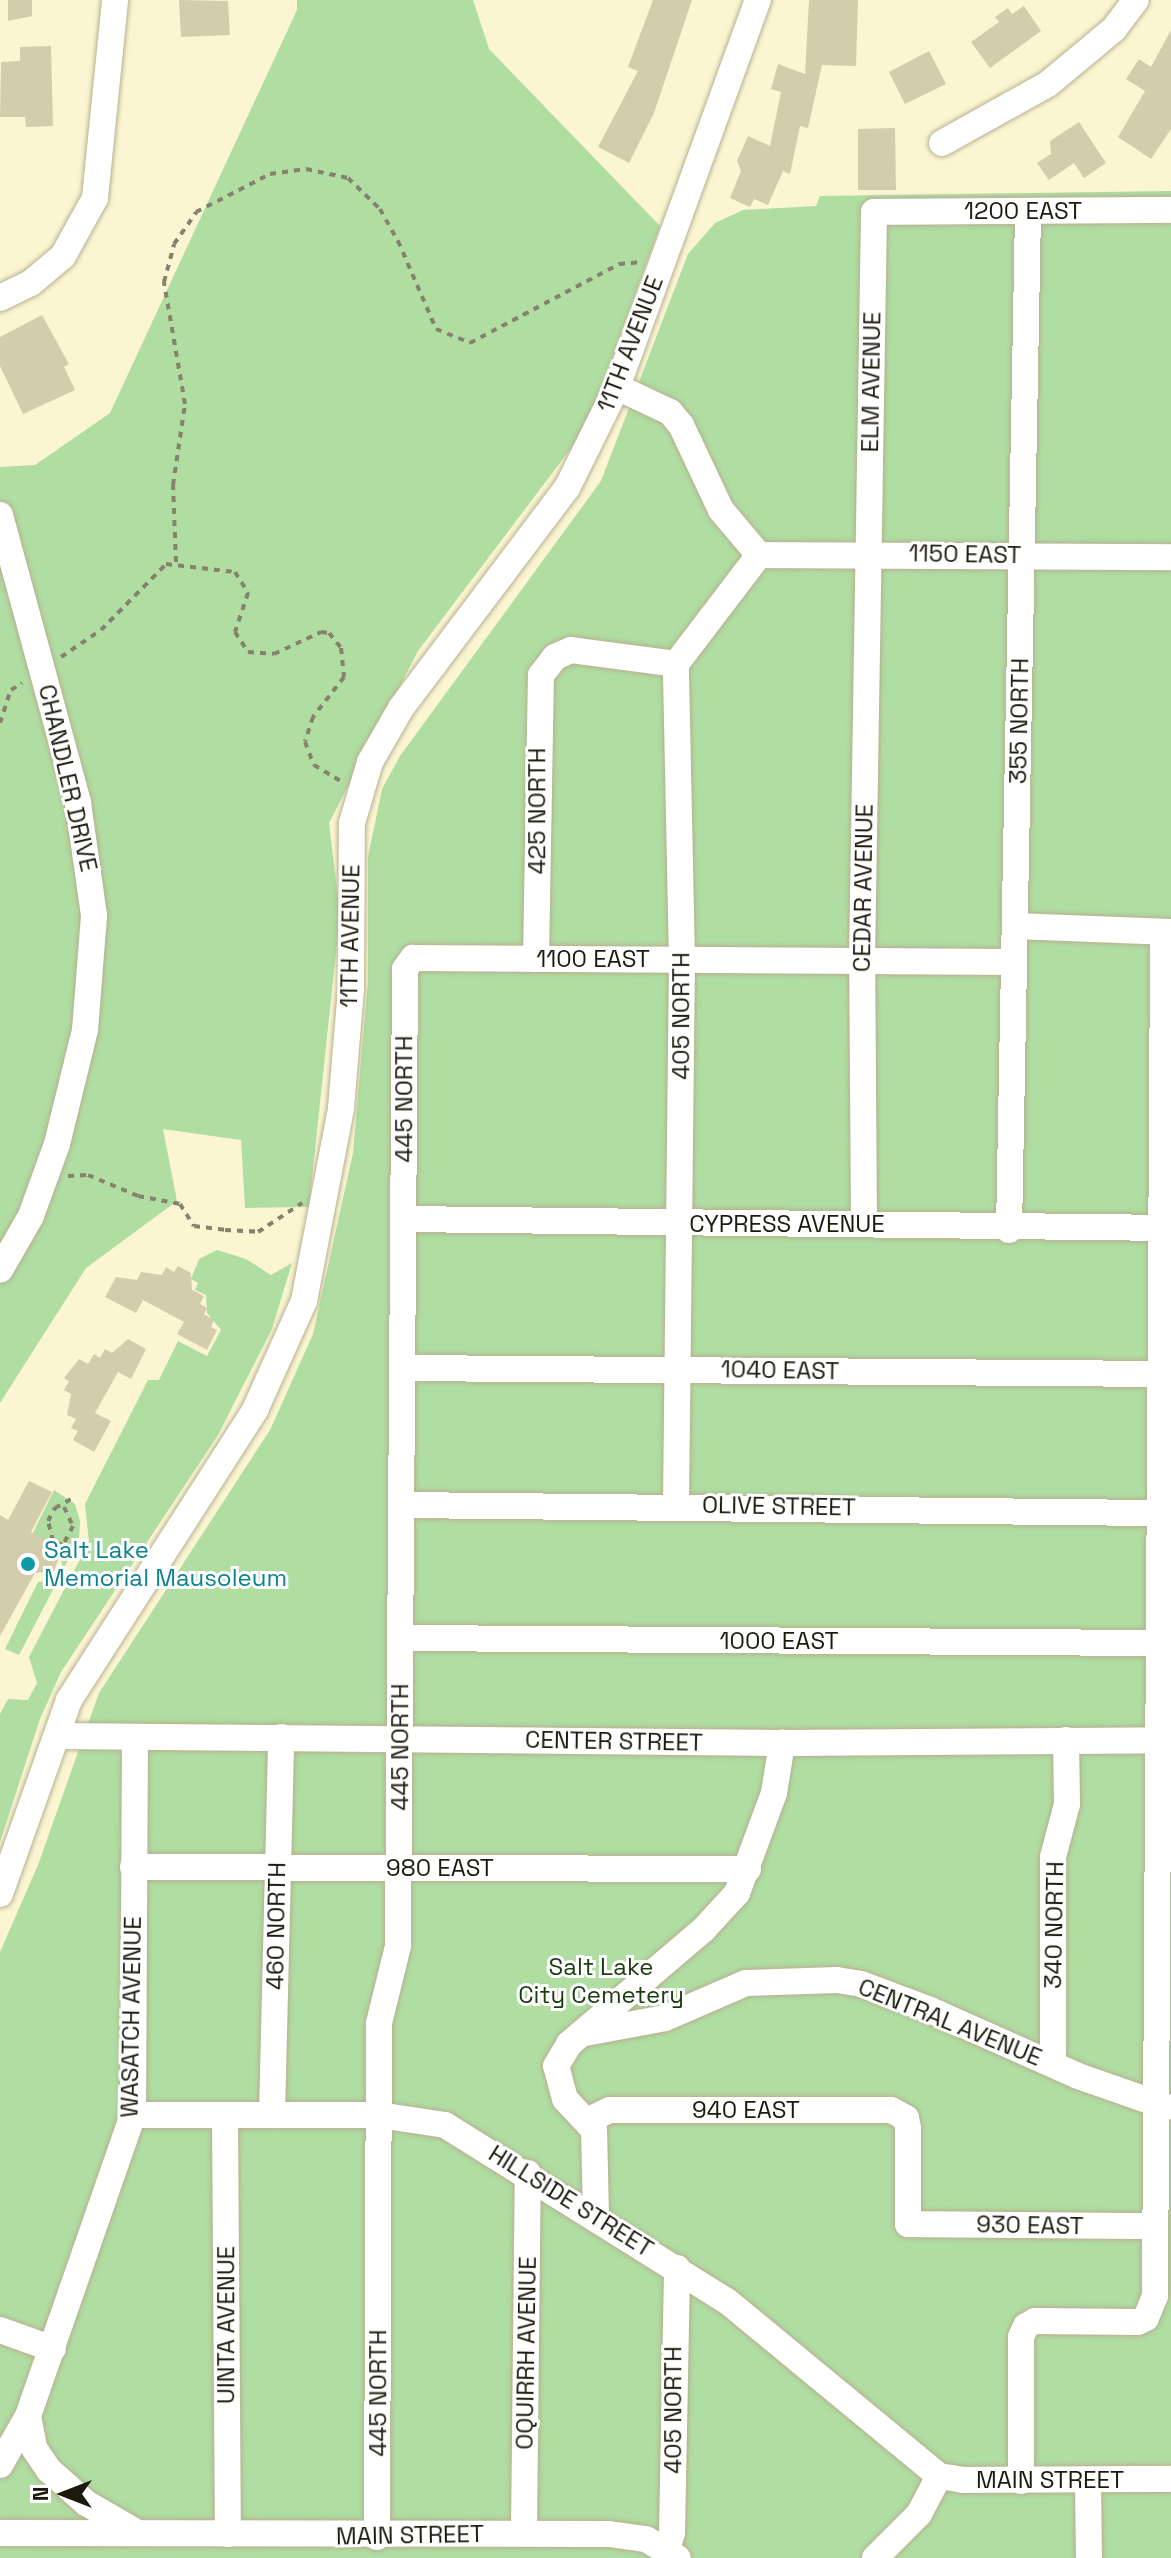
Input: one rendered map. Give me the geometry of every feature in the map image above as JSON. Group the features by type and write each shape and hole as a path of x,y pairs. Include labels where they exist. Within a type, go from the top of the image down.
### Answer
{"street":[{"path":"0,298 31,283 63,256 95,198 115,0"},
{"name":"11TH AVENUE","path":"0,1894 69,1700 281,1362 304,1301 329,1187 351,988 352,823 360,787 401,708 567,488 617,387 758,0"},
{"path":"942,143 1048,84 1114,29 1136,0"},
{"name":"1200 EAST","path":"874,212 1171,210"},
{"name":"ELM AVENUE","path":"869,553 874,212"},
{"name":"355 NORTH","path":"1009,1230 1028,212"},
{"path":"617,387 670,412 681,425 721,510 759,555 676,664"},
{"name":"CHANDLER DRIVE","path":"0,515 78,803 93,881 93,953 85,1030 46,1177 0,1270"},
{"name":"1150 EAST","path":"759,555 869,553 1171,557"},
{"name":"CEDAR AVENUE","path":"864,1224 862,961 869,553"},
{"name":"425 NORTH","path":"536,959 537,690 547,666 571,650 676,664"},
{"name":"405 NORTH","path":"676,664 682,960 676,1505"},
{"path":"1015,926 1167,932 1165,1228 1158,1374 1157,1513 1157,1643 1164,1740 1163,2105 1151,2226 1155,2296 1146,2318 1035,2321 1026,2326 1021,2337 1021,2481"},
{"name":"1100 EAST","path":"413,958 1013,962"},
{"name":"445 NORTH","path":"377,2537 379,2023 398,1946 405,969 413,958"},
{"name":"CYPRESS AVENUE","path":"403,1219 864,1224 1009,1230 1165,1228"},
{"name":"1040 EAST","path":"402,1368 1158,1374"},
{"name":"OLIVE STREET","path":"402,1505 676,1505 1157,1513"},
{"name":"1000 EAST","path":"401,1638 1157,1643"},
{"name":"CENTER STREET","path":"57,1736 782,1743 1164,1740"},
{"name":"WASATCH AVENUE","path":"0,2465 28,2416 133,2115 135,1737"},
{"name":"460 NORTH","path":"272,2115 281,1737"},
{"name":"340 NORTH","path":"1053,2063 1053,1857 1067,1804 1066,1740"},
{"path":"596,2216 596,2144 587,2121 565,2099 555,2074 569,2044 723,1911 748,1869 774,1793 782,1743"},
{"name":"980 EAST","path":"133,1867 748,1869"},
{"name":"CENTRAL AVENUE","path":"585,2033 665,2018 746,1983 813,1978 861,1984 1163,2105"},
{"name":"940 EAST","path":"587,2121 610,2110 891,2110 906,2118 908,2224"},
{"name":"HILLSIDE STREET","path":"133,2115 379,2115 445,2125 528,2173 727,2301 939,2476"},
{"name":"UINTA AVENUE","path":"225,2115 228,2534"},
{"name":"OQUIRRH AVENUE","path":"524,2533 528,2173"},
{"name":"930 EAST","path":"908,2224 1151,2226"},
{"name":"405 NORTH","path":"672,2554 677,2268"},
{"path":"0,2330 53,2349"},
{"name":"MAIN STREET","path":"28,2416 34,2448 49,2470 86,2503 136,2532"},
{"path":"875,2558 919,2514 939,2476"},
{"name":"MAIN STREET","path":"939,2476 1021,2481 1171,2479"},
{"path":"1088,2480 1089,2558"},
{"name":"MAIN STREET","path":"0,2533 136,2532 377,2537 609,2534 646,2539 672,2554"}],"path":[{"path":"176,562 173,485 185,404 164,282 174,244 196,212 270,174 306,169 348,178 380,209 398,241 436,329 470,343 619,264 662,260"},
{"path":"59,658 101,630 159,569 176,562 239,574 248,593 235,632 243,648 255,656 284,651 321,632 338,642 344,677 313,717 305,747 321,771 360,787"},
{"path":"0,723 8,695 22,683"},
{"path":"46,1177 88,1175 138,1196 180,1204 194,1226 258,1232 329,1187"},
{"path":"64,1507 73,1526 72,1537 63,1545 53,1541 48,1521 55,1508 64,1507 75,1497"}],"green space":[{"path":"297,0 473,0 489,49 660,226 587,427 418,651 329,823 340,914 309,1207 245,1208 241,1140 163,1129 177,1201 86,1268 0,1403 0,467 35,465 110,413 297,10"},
{"name":"Salt Lake City Cemetery","path":"1171,191 1171,2558 0,2558 0,1952 38,1865 99,1693 270,1430 313,1334 353,1153 368,981 368,857 382,789 400,756 601,481 688,254 715,223 743,210 816,206 820,196"},
{"path":"217,1250 246,1259 271,1275 292,1263 272,1329 218,1435 61,1672 40,1719 0,1842 0,1714 8,1699 28,1700 37,1683 29,1657 89,1542 85,1504 148,1380 159,1380 178,1341 207,1356 221,1330 207,1313 206,1295 195,1290 198,1283 191,1279 199,1259"},
{"path":"54,1490 75,1504 80,1521 79,1540 63,1569 60,1554 31,1537"},
{"path":"58,1580 19,1655 5,1649 38,1582"}],"building":[{"path":"8,0 32,0 32,16 8,21"},
{"path":"179,0 228,1 230,35 181,37"},
{"path":"653,0 692,0 654,113 629,163 598,147 638,71 628,67"},
{"path":"809,0 858,0 856,66 822,65 808,128 800,126 790,174 783,171 768,205 754,199 750,207 730,198 741,171 737,161 748,136 770,146 781,92 771,89 778,64 805,74"},
{"path":"1024,6 1041,31 990,68 971,42 999,22 995,17 1008,8 1012,14"},
{"path":"1171,30 1171,129 1151,159 1118,137 1145,91 1126,79 1139,59 1151,67"},
{"path":"51,46 53,126 26,127 25,117 0,117 1,62 20,61 20,47"},
{"path":"929,51 946,84 905,104 889,72"},
{"path":"1079,122 1106,163 1084,178 1074,163 1049,180 1037,163 1051,154 1050,141"},
{"path":"895,128 896,190 858,190 858,129"},
{"path":"42,315 69,364 64,367 75,390 23,414 0,366 0,337"},
{"path":"178,1266 191,1273 192,1290 204,1296 200,1304 207,1308 204,1314 214,1320 211,1327 217,1330 207,1350 177,1334 184,1322 143,1300 136,1313 105,1297 116,1277 137,1280 141,1272 162,1275 166,1267 174,1272"},
{"path":"128,1339 146,1349 131,1379 118,1372 95,1413 111,1421 94,1452 73,1440 78,1431 71,1428 76,1419 67,1415 71,1394 64,1390 69,1381 64,1378 79,1359 88,1364 94,1354 100,1358 105,1349 112,1353"},
{"name":"Salt Lake Memorial Mausoleum","path":"29,1481 52,1492 31,1532 52,1543 59,1558 54,1571 35,1573 0,1636 0,1515 8,1520"}],"place":[{"name":"Salt Lake Memorial Mausoleum","path":"28,1564"}]}
